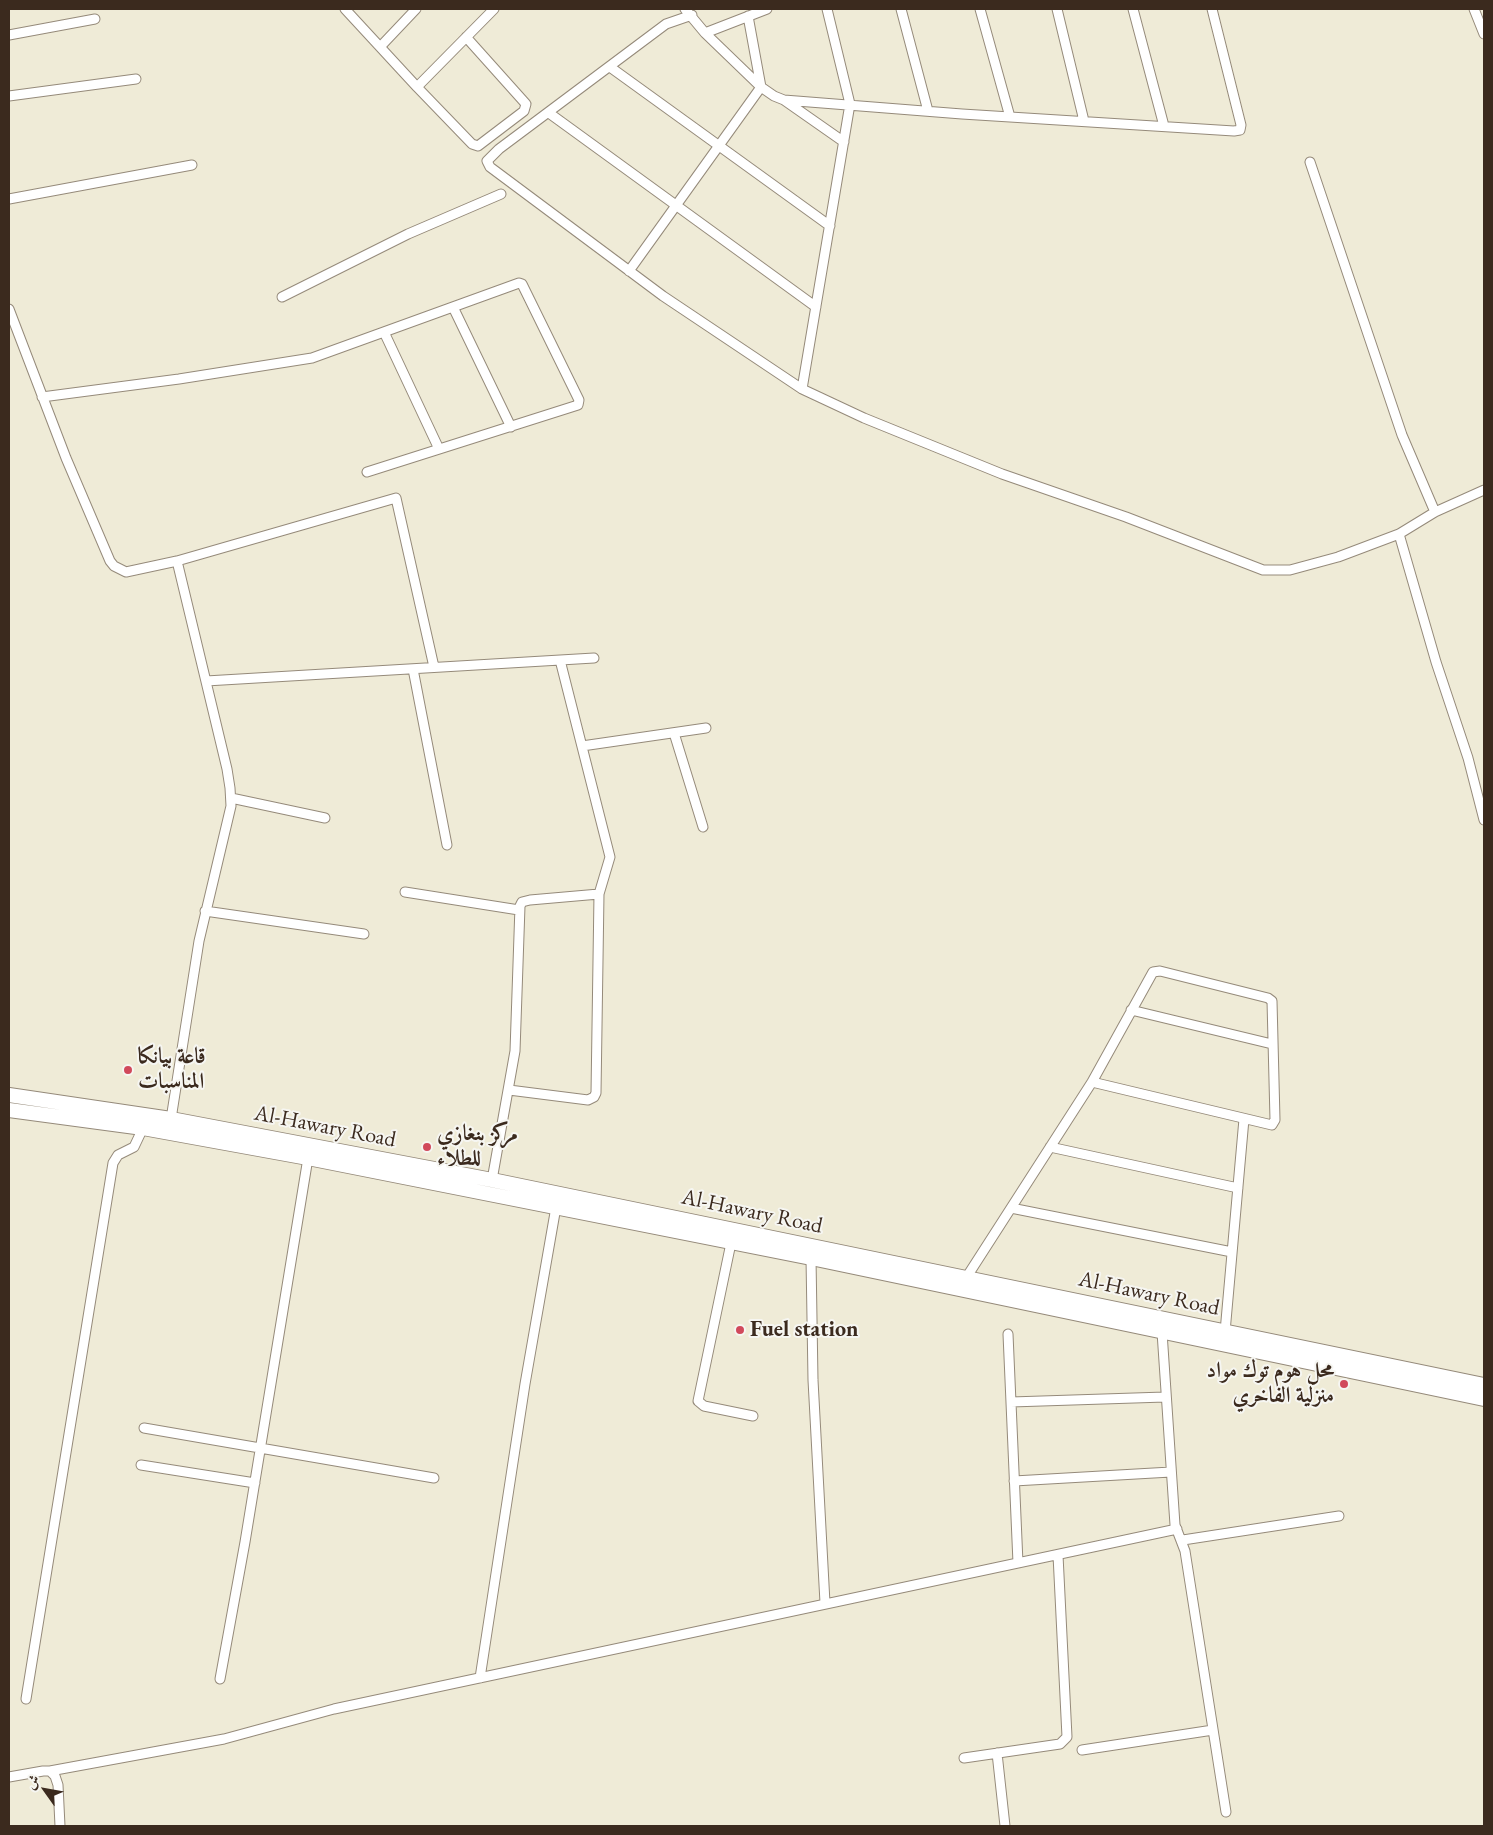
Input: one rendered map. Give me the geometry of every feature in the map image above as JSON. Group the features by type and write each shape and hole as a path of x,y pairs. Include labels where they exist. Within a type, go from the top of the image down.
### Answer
{"highway":[{"name":"Al-Hawary Road","path":"9,1095 100,1116 142,1128 308,1158 556,1207 811,1258 1162,1332 1484,1385"},
{"name":"Al-Hawary Road","path":"9,1110 170,1120 492,1180 1225,1332 1484,1399"}],"street":[{"path":"345,9 417,88 475,145 480,145 524,111 526,104 466,36"},
{"path":"380,47 416,9"},
{"path":"417,88 494,9"},
{"path":"705,33 767,9"},
{"path":"802,390 850,104 827,9"},
{"path":"901,9 928,111"},
{"path":"980,9 1010,117"},
{"path":"1057,9 1084,121"},
{"path":"1133,9 1164,126"},
{"path":"784,100 1010,117 1240,130 1241,125 1212,9"},
{"path":"1474,9 1484,34"},
{"path":"844,142 784,100 761,87 705,33 688,12 666,24 490,156 488,161 490,167 629,271 802,390 864,418 1002,474 1126,517 1263,570 1290,570 1338,557 1399,534 1435,512 1484,490"},
{"path":"629,271 761,87 748,16"},
{"path":"9,35 95,19"},
{"path":"610,67 830,226"},
{"path":"9,96 136,79"},
{"path":"549,113 816,307"},
{"path":"1310,162 1402,435 1435,512"},
{"path":"9,199 192,165"},
{"path":"282,297 408,234 501,194"},
{"path":"42,397 179,379 312,358 518,282 522,284 579,400 576,406 367,472"},
{"path":"453,307 511,427"},
{"path":"9,309 42,397 110,561 120,570 126,572 178,561 396,498 434,668"},
{"path":"384,332 439,449"},
{"path":"1399,534 1436,662 1468,758 1484,820"},
{"path":"170,1120 205,911 231,806 227,769 178,561"},
{"path":"206,681 594,658"},
{"path":"509,1090 588,1100 594,1098 596,1093 599,894 610,853 560,660"},
{"path":"412,669 447,845"},
{"path":"582,746 706,728"},
{"path":"674,733 703,827"},
{"path":"231,798 325,818"},
{"path":"405,892 519,910"},
{"path":"492,1180 516,1051 519,910 522,902 530,900 599,894"},
{"path":"205,911 364,934"},
{"path":"966,1278 1092,1082 1150,975 1155,971 1160,971 1270,999 1273,1003 1274,1124 1269,1126 1092,1082"},
{"path":"1132,1010 1272,1044"},
{"path":"1225,1332 1244,1119"},
{"path":"26,1699 113,1163 118,1155 134,1147 142,1128"},
{"path":"1050,1147 1238,1188"},
{"path":"220,1679 255,1483 308,1158"},
{"path":"480,1678 525,1384 556,1207"},
{"path":"1011,1208 1232,1252"},
{"path":"732,1243 698,1401 704,1406 753,1416"},
{"path":"811,1258 813,1380 825,1603"},
{"path":"1162,1332 1165,1396 1177,1529 1186,1551 1226,1812"},
{"path":"1008,1334 1018,1563"},
{"path":"1011,1402 1165,1396"},
{"path":"144,1428 434,1478"},
{"path":"141,1465 255,1483"},
{"path":"1014,1481 1171,1472"},
{"path":"1182,1540 1339,1516"},
{"path":"9,1778 224,1739 334,1709 1177,1529"},
{"path":"964,1758 1060,1744 1067,1736 1058,1555"},
{"path":"1082,1750 1213,1730"},
{"path":"997,1753 1004,1826"},
{"path":"50,1771 56,1776 58,1785 60,1826"}],"place":[{"name":"قاعة بيانكا المناسبات","path":"128,1070"},
{"name":"مركز بنغازي للطلاء","path":"427,1147"},
{"name":"Fuel station","path":"740,1330"},
{"name":"محل هوم توك مواد منزلية الفاخري","path":"1344,1384"}]}
